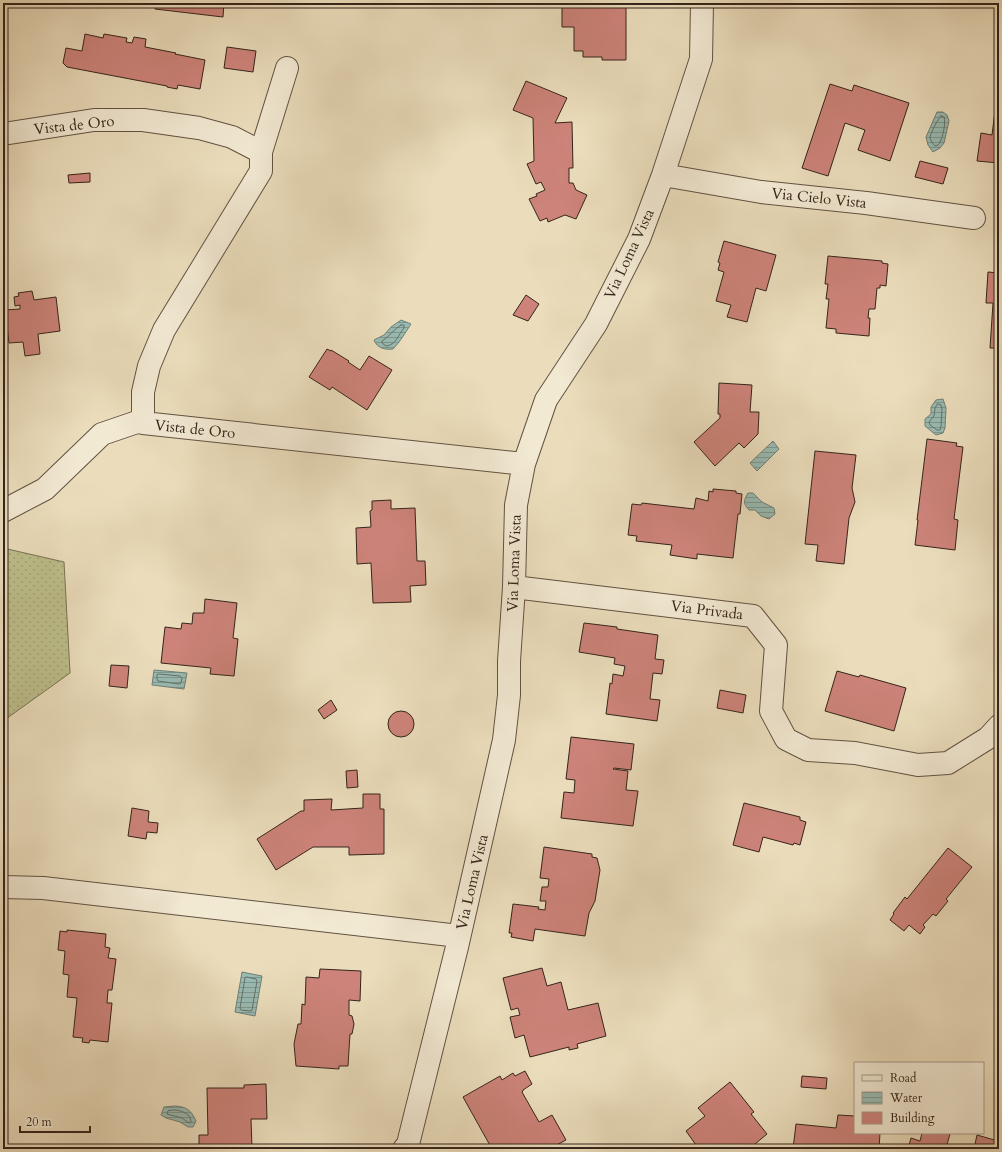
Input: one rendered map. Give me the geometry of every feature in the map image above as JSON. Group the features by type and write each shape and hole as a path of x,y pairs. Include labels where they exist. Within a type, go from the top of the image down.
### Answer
{"street":[{"name":"Via Loma Vista","path":"404,1149 408,1144 459,936 504,740 509,695 509,661 514,587 516,505 524,464 546,400 596,324 639,239 664,175 701,59 702,3"},
{"name":"Vista de Oro","path":"287,68 260,152 261,171 164,330 149,366 143,392 143,423 524,464"},
{"name":"Vista de Oro","path":"3,134 94,120 143,120 199,128 232,137 260,152"},
{"name":"Via Cielo Vista","path":"664,175 761,192 866,203 974,218"},
{"path":"3,511 45,489 102,434 137,422 143,423"},
{"name":"Via Privada","path":"514,587 753,616 776,644 771,711 786,739 808,750 855,752 918,765 948,763 988,738 999,726"},
{"path":"3,887 43,888 459,936"}],"green space":[{"path":"3,548 64,562 70,673 3,721"}],"water":[{"path":"937,112 943,112 947,115 949,121 944,143 940,148 933,152 928,145 926,137"},
{"path":"401,320 411,324 393,349 384,349 379,347 374,340 384,335 391,327"},
{"path":"943,399 946,408 945,428 943,433 936,435 925,426 925,419 931,414 931,407 936,400"},
{"path":"773,441 779,449 757,471 750,463"},
{"path":"748,493 753,493 762,502 774,508 775,514 769,519 761,516 755,510 749,510 744,502"},
{"path":"154,670 187,673 184,689 152,685"},
{"path":"242,972 262,976 255,1016 235,1012"},
{"path":"175,1106 186,1108 192,1114 196,1121 193,1127 188,1127 180,1122 161,1115 164,1107"}],"building":[{"path":"156,3 224,3 223,17 155,9"},
{"path":"562,3 626,3 626,60 602,60 602,57 583,57 583,51 574,51 574,27 562,27"},
{"path":"85,34 103,38 104,34 127,38 126,42 132,43 134,37 146,39 145,47 205,60 200,89 178,85 177,89 67,67 63,63 66,48 82,51"},
{"path":"227,47 256,51 253,72 224,68"},
{"path":"999,79 999,163 977,161 981,133 992,135"},
{"path":"526,81 567,98 555,123 572,122 573,168 569,168 569,183 573,183 576,190 587,195 576,219 565,215 548,222 547,218 540,221 529,199 537,196 536,194 545,190 541,182 536,184 527,164 534,161 533,118 513,110"},
{"path":"830,84 852,91 854,85 909,103 890,161 858,150 865,130 845,123 828,176 802,168"},
{"path":"920,161 948,168 943,184 915,177"},
{"path":"90,173 90,182 69,183 68,175"},
{"path":"724,241 776,255 766,291 756,288 747,322 727,317 731,305 716,301 724,272 718,270 720,263 718,262"},
{"path":"828,256 882,261 882,263 888,264 886,286 880,285 880,288 877,288 875,309 869,309 869,336 836,333 836,329 826,328 829,299 826,299 828,284 825,284"},
{"path":"988,272 999,273 999,348 990,348 993,303 986,303"},
{"path":"32,291 34,300 56,297 60,331 38,334 40,354 25,356 23,342 9,343 5,310 20,309 20,305 15,306 14,297 19,296 18,293"},
{"path":"526,295 539,304 528,321 513,315"},
{"path":"327,349 349,361 348,362 360,370 369,356 392,370 367,410 332,387 330,390 309,377"},
{"path":"719,383 752,385 750,412 759,412 758,434 744,448 739,443 715,466 694,442 720,418 720,414 718,414"},
{"path":"927,439 957,443 956,446 963,447 954,519 958,520 955,550 915,545"},
{"path":"815,451 856,455 852,488 855,502 849,518 844,564 816,561 818,545 805,544"},
{"path":"713,489 736,491 736,493 742,494 733,558 697,554 697,559 670,555 672,545 636,541 637,536 628,535 632,504 641,505 642,503 694,509 696,498 708,501 709,491 713,492"},
{"path":"391,500 391,509 415,508 417,561 425,561 426,585 410,586 411,602 373,603 371,563 357,564 356,528 371,527 370,511 372,510 372,501"},
{"path":"205,599 237,603 233,638 238,639 234,676 210,674 211,668 161,663 165,627 181,629 182,623 192,624 193,613 204,613"},
{"path":"584,623 617,627 617,629 658,635 655,659 664,660 662,674 653,673 650,699 660,700 657,721 606,714 610,683 612,684 613,674 623,676 625,666 614,664 615,658 579,652"},
{"path":"111,665 129,666 127,688 109,686"},
{"path":"837,671 859,677 860,675 906,688 894,731 825,711"},
{"path":"720,690 746,695 743,713 717,708"},
{"path":"331,700 337,710 324,719 318,710"},
{"path":"401,711 410,715 414,724 410,733 401,737 392,733 388,724 392,715"},
{"path":"571,737 634,744 631,770 613,769 628,771 626,790 638,791 633,826 561,818 564,792 574,793 575,780 566,779"},
{"path":"357,770 358,787 347,788 346,771"},
{"path":"363,794 380,794 380,809 384,809 384,854 349,855 349,847 313,847 276,870 257,839 301,811 304,811 304,800 332,799 331,810 363,808"},
{"path":"744,803 800,817 800,820 806,822 800,845 794,843 793,845 763,837 759,852 733,845"},
{"path":"132,808 149,811 148,822 158,823 157,833 147,832 146,839 128,836"},
{"path":"544,847 592,854 592,857 597,858 600,870 595,901 589,913 585,936 535,929 533,941 511,937 512,933 509,933 513,904 539,907 538,909 545,910 546,901 540,901 542,887 548,887 549,879 540,878"},
{"path":"948,848 972,867 946,899 948,901 936,916 933,914 923,925 925,927 920,934 909,925 904,931 890,920 894,914 893,913 905,897 907,899"},
{"path":"67,930 106,934 105,947 110,948 108,958 116,959 112,990 108,990 107,1003 112,1003 108,1042 90,1040 89,1043 82,1042 83,1038 73,1037 77,998 67,997 69,975 63,974 65,951 58,950 60,931 67,932"},
{"path":"542,968 547,986 561,982 568,1010 598,1003 606,1036 577,1044 578,1048 569,1050 569,1047 530,1057 524,1035 515,1038 510,1017 520,1015 518,1008 511,1010 503,978"},
{"path":"320,969 361,971 360,1001 349,1000 349,1015 352,1016 354,1024 352,1034 350,1034 348,1066 339,1066 339,1069 296,1066 294,1044 298,1024 301,1024 302,1004 305,1005 306,977 319,978"},
{"path":"525,1071 532,1084 522,1092 539,1122 552,1115 566,1140 549,1149 492,1149 463,1097 500,1076 502,1080 513,1073 515,1076"},
{"path":"802,1076 827,1078 826,1089 801,1087"},
{"path":"730,1082 754,1112 751,1114 767,1134 749,1149 732,1149 729,1146 725,1149 691,1149 696,1145 686,1131 705,1116 698,1108"},
{"path":"266,1084 267,1119 251,1119 252,1149 199,1149 199,1135 208,1135 207,1088 244,1088 244,1085"},
{"path":"838,1115 854,1116 854,1134 880,1134 879,1149 793,1149 796,1124 836,1128"},
{"path":"922,1134 950,1134 946,1148 950,1149 908,1149 911,1138 920,1141"},
{"path":"977,1135 998,1141 995,1149 974,1149"}]}
